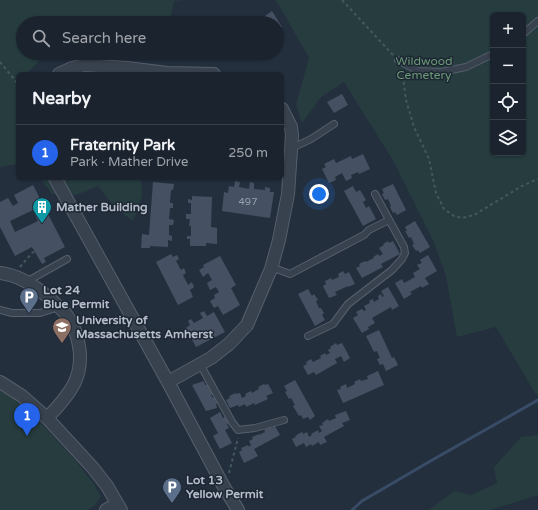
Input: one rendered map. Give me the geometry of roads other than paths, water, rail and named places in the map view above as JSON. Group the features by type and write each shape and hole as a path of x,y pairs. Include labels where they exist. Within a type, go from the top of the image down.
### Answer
{"street":[{"path":"63,72 85,65 121,67 159,72"},
{"path":"168,382 211,358 229,344 247,325 271,267 283,224 288,194 292,148 289,121 284,112"},
{"path":"56,180 238,510"},
{"path":"0,272 6,273 40,289 65,313 78,340 80,349 80,367 74,384 47,418"},
{"path":"0,382 22,396 47,418 93,468 107,486 119,507 106,510"}],"lane":[{"path":"526,31 538,21"},
{"path":"400,61 418,71 442,72 466,67 490,55"},
{"path":"292,148 312,139 334,124"},
{"path":"308,336 333,324 348,304 392,270 402,259 405,253 404,247 375,194"},
{"path":"271,267 290,274 389,220"},
{"path":"26,282 67,259"},
{"path":"0,310 12,313 40,313 59,307"},
{"path":"200,364 232,422 238,430 255,428 284,420"}],"waterway":[{"path":"352,510 362,501 538,400"}],"place":[{"name":"Mather Building","path":"42,224"},
{"name":"Lot 24 Blue Permit","path":"29,314"},
{"name":"University of Massachusetts Amherst","path":"62,344"},
{"name":"Fraternity Park","path":"27,436"},
{"name":"Lot 13 Yellow Permit","path":"172,504"}],"park label":[{"name":"Wildwood Cemetery","path":"424,68"}]}
